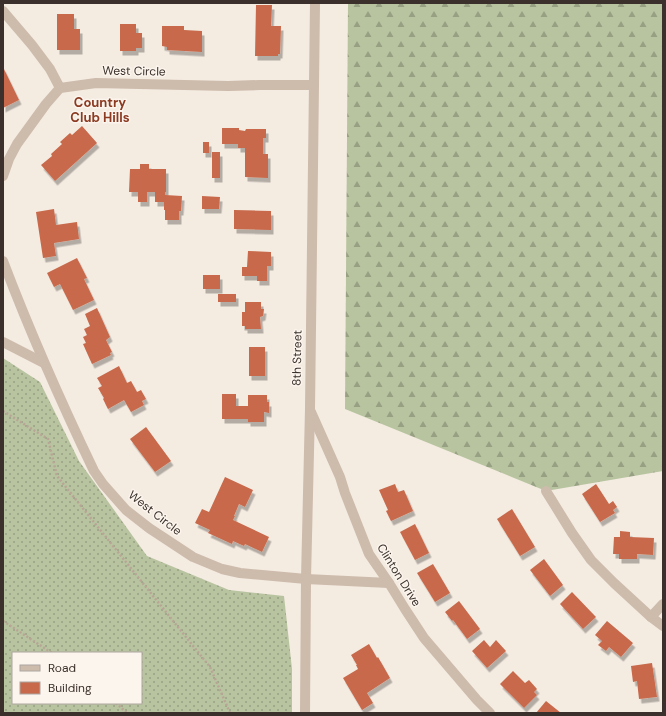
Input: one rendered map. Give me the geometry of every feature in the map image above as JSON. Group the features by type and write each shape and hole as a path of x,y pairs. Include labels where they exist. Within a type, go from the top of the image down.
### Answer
{"street":[{"name":"8th Street","path":"305,713 315,3"},
{"path":"3,11 50,69 60,88 46,104 17,144 9,159 3,176"},
{"name":"West Circle","path":"60,88 96,83 228,86 314,85"},
{"name":"West Circle","path":"3,261 44,363 94,471 103,484 126,510 149,528 193,557 214,566 240,574 306,579 389,582"},
{"path":"3,342 44,363"},
{"name":"Clinton Drive","path":"310,408 340,477 369,554 389,582 424,638 490,713"},
{"path":"546,492 591,560 651,617 663,626"},
{"path":"651,617 663,604"}],"path":[{"path":"3,411 48,439 57,476 210,667 230,713"},
{"path":"3,621 50,652"},
{"path":"117,704 128,713"}],"green space":[{"path":"348,3 663,3 663,471 546,491 345,409"},
{"path":"3,358 40,382 79,461 147,556 229,590 284,596 292,669 292,713 3,713"}],"building":[{"path":"256,5 272,5 271,26 281,26 280,54 278,54 278,56 255,56"},
{"path":"57,14 74,14 74,29 80,29 80,50 57,50"},
{"path":"120,24 136,24 136,33 142,33 142,48 136,48 136,51 120,51"},
{"path":"162,26 184,26 184,30 202,31 202,52 167,50 167,47 162,46"},
{"path":"3,67 19,100 3,108"},
{"path":"82,126 97,143 55,181 41,165 52,156 51,154 62,144 60,142 70,133 72,135"},
{"path":"222,128 239,128 239,130 245,131 246,129 266,129 266,138 263,138 263,154 268,154 268,178 245,177 245,148 238,148 238,144 222,144"},
{"path":"203,142 209,142 209,153 203,153"},
{"path":"212,152 220,152 220,178 212,178"},
{"path":"140,164 149,164 149,169 166,169 165,195 182,196 179,220 165,220 164,202 155,202 155,192 147,192 147,202 138,202 138,192 129,192 130,169 140,169"},
{"path":"202,196 220,197 219,209 202,209"},
{"path":"54,209 56,225 77,222 79,239 54,243 56,256 43,258 36,212"},
{"path":"234,210 271,211 271,230 234,229"},
{"path":"248,251 271,252 271,266 267,266 267,281 257,281 257,276 242,276 242,267 247,267"},
{"path":"77,258 87,278 84,279 94,300 73,310 60,284 54,287 47,273"},
{"path":"203,275 220,275 220,289 203,289"},
{"path":"218,294 236,294 236,302 218,302"},
{"path":"245,302 261,302 261,309 264,309 263,316 260,317 261,329 245,329 245,326 242,326 242,312 245,312"},
{"path":"97,308 110,337 106,340 112,352 110,353 111,355 92,364 83,344 86,343 83,337 87,335 84,329 90,326 85,314"},
{"path":"249,347 265,347 265,376 249,376"},
{"path":"119,366 127,383 131,381 137,392 141,390 146,399 142,401 144,405 131,412 124,400 108,409 98,388 102,386 97,378"},
{"path":"222,394 236,394 236,406 248,406 248,395 267,395 267,402 269,402 269,413 264,412 264,422 248,422 248,419 222,419"},
{"path":"146,427 171,461 155,472 130,439"},
{"path":"225,477 253,490 245,507 239,504 233,520 269,537 262,552 245,544 244,546 233,541 232,544 208,533 210,530 195,523 202,509 209,512"},
{"path":"395,484 398,492 404,490 413,511 391,521 379,490"},
{"path":"596,484 609,504 613,501 617,507 613,510 615,513 600,522 582,494"},
{"path":"512,509 535,547 520,556 497,519"},
{"path":"415,524 429,553 415,560 400,532"},
{"path":"620,531 630,532 630,537 654,538 653,555 637,554 637,559 619,559 619,554 613,554 614,537 620,537"},
{"path":"544,559 563,585 550,596 530,570"},
{"path":"433,564 450,593 435,602 417,573"},
{"path":"572,592 596,617 583,629 560,604"},
{"path":"459,601 480,629 467,639 445,612"},
{"path":"607,621 633,643 621,657 609,647 606,651 598,645 602,641 595,635"},
{"path":"484,640 490,647 496,640 506,651 487,668 472,651"},
{"path":"369,644 390,678 367,693 373,703 362,710 343,678 358,669 351,655"},
{"path":"652,663 657,697 639,699 637,681 633,682 631,666"},
{"path":"513,671 525,683 529,680 537,689 534,692 537,695 524,708 500,684"},
{"path":"546,701 561,713 536,713"}],"district":[{"name":"Country Club Hills","path":"100,110"}]}
